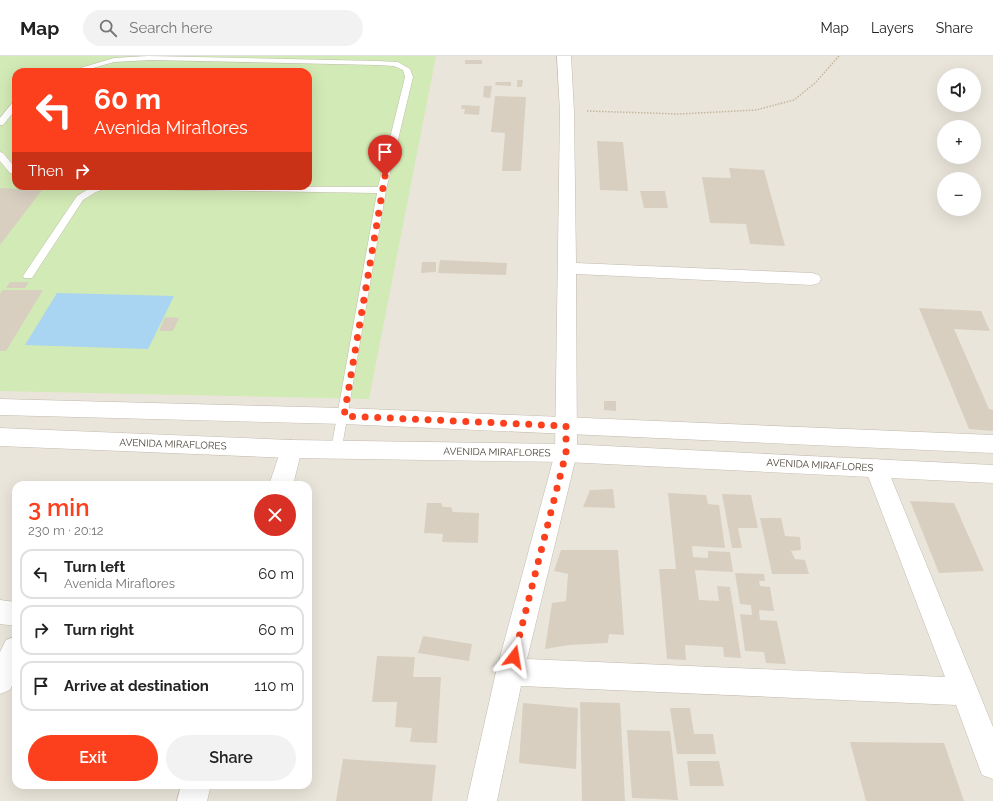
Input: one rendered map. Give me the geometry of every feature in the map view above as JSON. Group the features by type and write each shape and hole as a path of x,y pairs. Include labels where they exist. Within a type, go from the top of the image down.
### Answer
{"street":[{"path":"482,801 510,672 566,453 566,112 564,56"},
{"path":"566,268 812,279"},
{"path":"0,407 344,416 993,444"},
{"name":"AVENIDA MIRAFLORES","path":"0,437 291,449 566,453 993,474"},
{"path":"282,481 291,449"},
{"path":"876,468 993,764"},
{"path":"0,612 12,614"},
{"path":"0,680 12,657"},
{"path":"510,672 965,692"},
{"path":"192,801 195,789"}],"lane":[{"path":"85,68 114,60 151,58 395,64 406,69 409,77 382,190 338,450"},
{"path":"0,123 12,109"},
{"path":"0,155 12,171"},
{"path":"312,189 382,190"},
{"path":"28,276 80,198 93,190"}],"path":[{"path":"566,112 600,111 679,114 756,110 794,100 815,83 839,56"}],"shaded area":[{"path":"0,56 993,56 993,801 0,801"}],"green space":[{"path":"0,56 436,56 369,399 0,391"}],"water":[{"path":"57,293 174,296 148,349 25,345"}],"building":[{"path":"465,60 482,60 482,64 465,64"},
{"path":"517,80 523,80 522,87 517,87"},
{"path":"496,82 511,82 511,86 495,85"},
{"path":"484,86 492,86 490,98 483,97"},
{"path":"495,96 526,97 521,171 502,171 505,133 491,132"},
{"path":"462,105 480,106 479,115 464,114 465,109 461,109"},
{"path":"597,141 623,142 628,191 600,190"},
{"path":"729,168 764,170 785,246 750,244 746,224 710,223 702,177 731,178"},
{"path":"0,188 12,189 12,190 42,190 0,245"},
{"path":"640,191 665,191 668,208 644,208"},
{"path":"440,260 507,263 506,275 438,273"},
{"path":"422,262 436,262 436,272 421,273"},
{"path":"10,282 29,282 25,288 6,288"},
{"path":"3,290 43,290 6,351 0,351 0,294"},
{"path":"919,308 981,311 990,331 954,329 989,409 993,410 993,431 969,429"},
{"path":"165,317 179,318 173,331 159,331"},
{"path":"604,401 616,401 616,411 604,410"},
{"path":"613,489 615,508 583,507 590,490"},
{"path":"668,493 706,495 708,504 719,505 725,548 692,546 693,557 708,558 708,551 730,552 733,572 695,570 699,600 719,601 717,586 730,587 741,658 724,657 723,647 685,645 686,660 667,659 659,569 676,569"},
{"path":"722,494 751,495 758,528 738,528 742,548 732,548"},
{"path":"910,501 954,503 984,571 939,573"},
{"path":"427,503 441,503 443,507 451,507 453,512 479,513 478,543 442,542 443,534 424,533"},
{"path":"760,518 781,518 785,536 800,537 801,550 791,551 795,559 805,560 809,574 772,574"},
{"path":"561,550 618,550 624,635 609,634 608,643 569,645 545,649 552,603 566,601 568,574 554,571"},
{"path":"735,573 764,574 765,581 759,581 760,586 770,587 774,611 759,610 760,620 777,621 786,664 766,663 764,652 745,651 740,614 752,615 751,605 740,604"},
{"path":"423,636 472,644 469,661 418,653"},
{"path":"377,656 415,657 413,677 441,677 437,743 410,742 412,728 395,727 397,702 372,702"},
{"path":"580,702 620,703 625,801 582,801"},
{"path":"523,703 578,708 576,769 519,763"},
{"path":"670,708 690,708 694,734 713,734 716,754 677,754"},
{"path":"627,730 670,731 678,800 632,798"},
{"path":"850,742 944,743 964,801 866,801"},
{"path":"343,759 436,765 432,801 336,801"},
{"path":"687,761 719,761 724,786 690,786"}],"route":[{"path":"385,176 344,416 566,426 566,453 514,657"}]}
